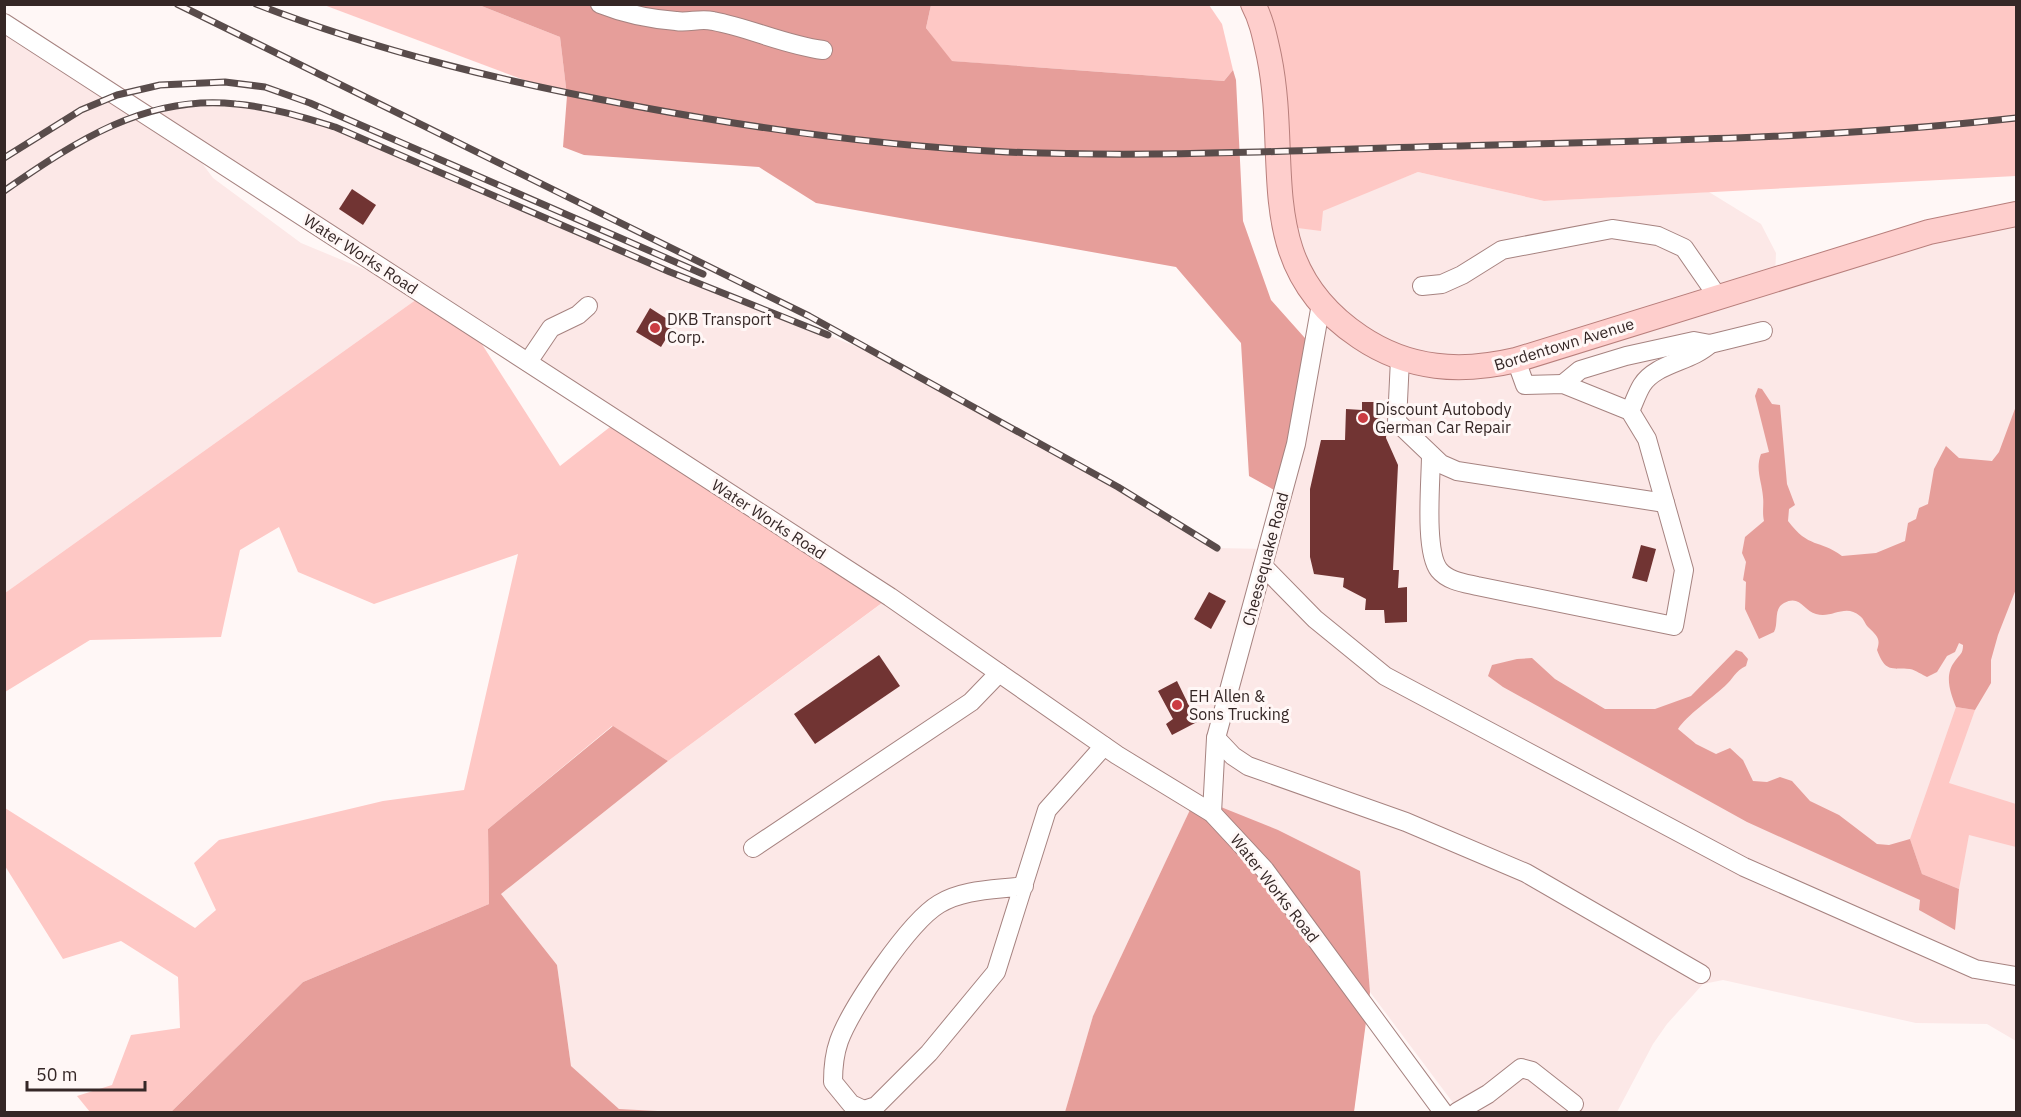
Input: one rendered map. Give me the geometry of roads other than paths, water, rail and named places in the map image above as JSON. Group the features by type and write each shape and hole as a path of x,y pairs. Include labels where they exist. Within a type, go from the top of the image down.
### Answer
{"main road":[{"name":"Bordentown Avenue","path":"1253,4 1262,21 1275,85 1282,226 1296,267 1322,304 1350,331 1373,346 1400,359 1454,369 1485,367 1516,360 1929,232 2016,214"}],"street":[{"path":"600,4 633,16 679,22 700,19 717,22 801,48 823,50"},
{"name":"Water Works Road","path":"4,23 890,597 1104,746 1212,813 1265,870 1443,1113"},
{"path":"1422,286 1442,284 1462,275 1502,250 1612,229 1658,236 1684,248 1718,297"},
{"name":"Cheesequake Road","path":"1212,813 1216,738 1296,444 1322,304"},
{"path":"528,362 551,328 578,315 588,306"},
{"path":"1563,384 1580,370 1626,357 1694,341 1710,344 1763,331"},
{"path":"1630,411 1642,384 1656,372 1699,354 1710,344"},
{"path":"1400,359 1397,422 1441,464 1457,471 1665,503"},
{"path":"1431,455 1432,546 1437,566 1447,576 1477,586 1674,626 1684,570 1647,439 1630,411 1563,384 1525,385 1516,360"},
{"path":"1263,566 1315,619 1385,676 1744,867 1975,969 2016,976"},
{"path":"753,848 971,702 999,673"},
{"path":"1216,738 1233,756 1248,766 1406,822 1526,873 1701,974"},
{"path":"1024,886 961,894 938,905 905,933 839,1041 833,1062 833,1082 851,1104 864,1110 876,1106 929,1053 996,972 1024,886 1047,810 1104,746"},
{"path":"1457,1113 1488,1094 1521,1068 1532,1071 1574,1104"}],"railway":[{"path":"177,4 809,316 1118,487 1217,548"},
{"path":"256,4 396,51 491,76 587,97 774,129 867,141 960,149 1063,154 1175,154 1665,140 1876,131 2016,118"},
{"path":"4,158 81,110 117,95 160,85 225,82 265,87 310,103 703,274"},
{"path":"4,191 85,139 142,114 172,106 203,103 261,107 335,127 670,272 828,335"}],"place":[{"name":"DKB Transport Corp.","path":"655,328"},
{"name":"Discount Autobody German Car Repair","path":"1363,418"},
{"name":"EH Allen & Sons Trucking","path":"1177,705"}]}
